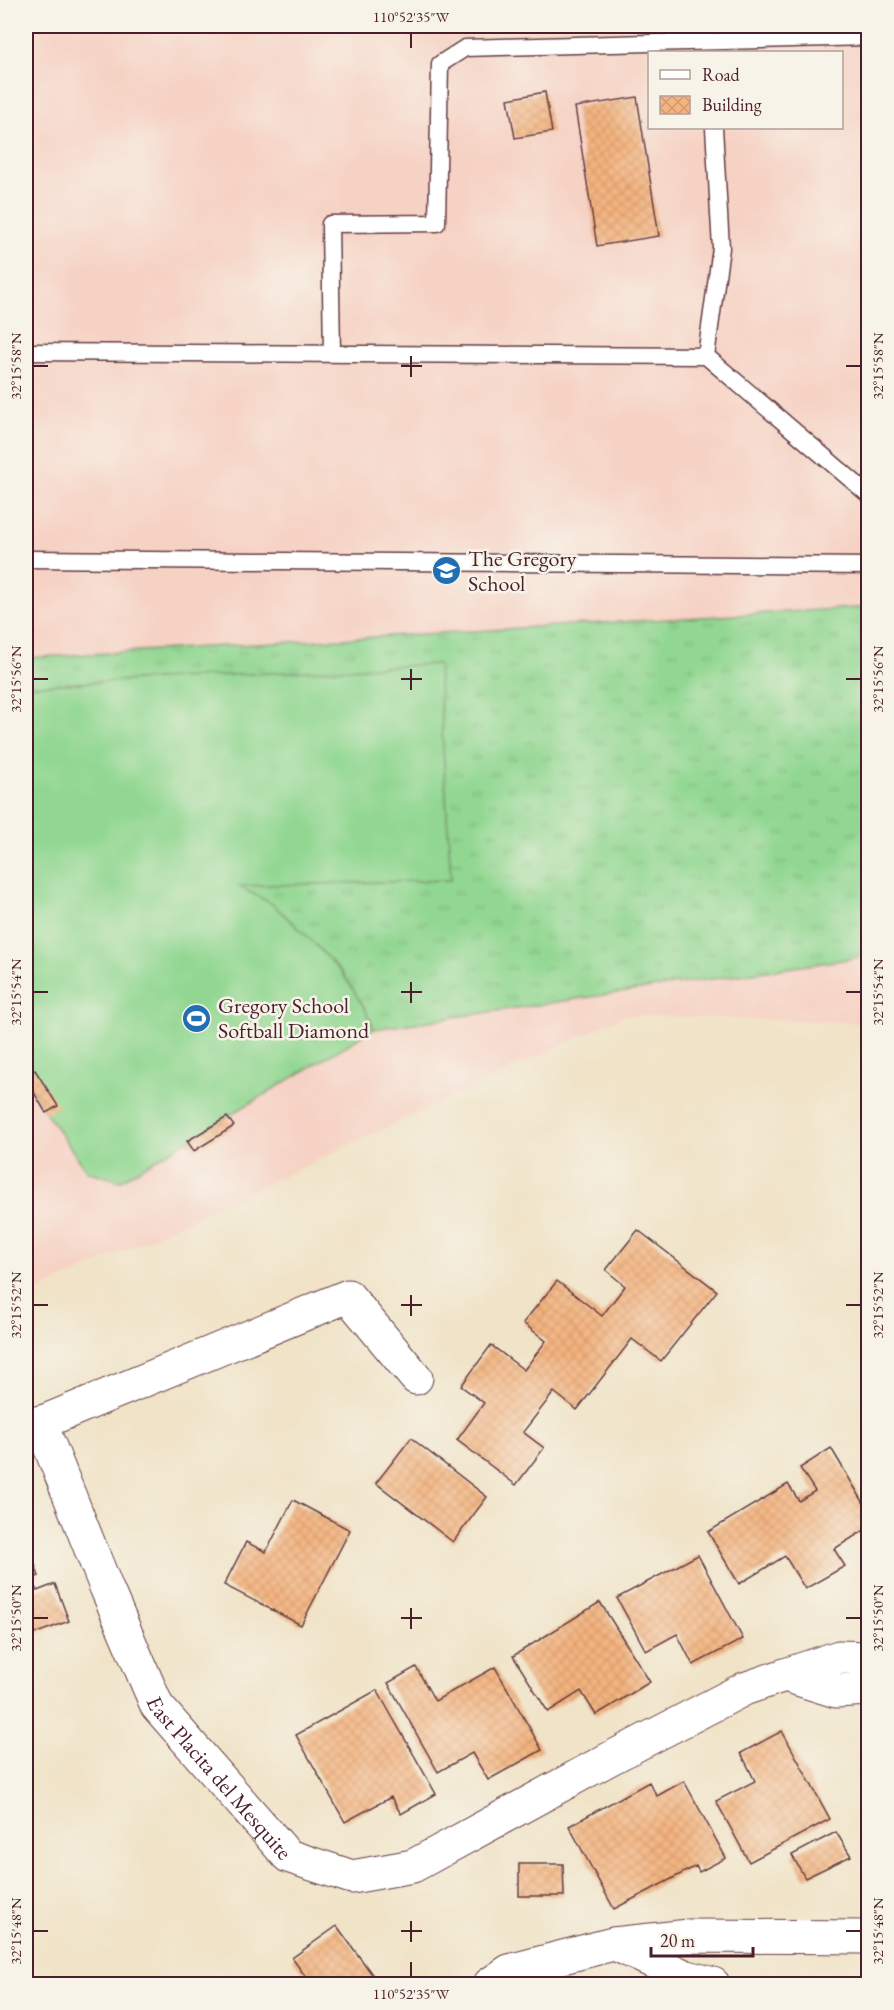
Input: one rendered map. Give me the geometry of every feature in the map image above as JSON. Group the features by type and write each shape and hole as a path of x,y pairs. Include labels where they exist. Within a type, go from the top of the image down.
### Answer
{"street":[{"name":"East Placita del Mesquite","path":"416,1378 348,1296 33,1426 157,1706 288,1856 352,1876 413,1866 609,1759 744,1689 839,1658 868,1658"},
{"path":"785,1675 836,1691 868,1689"},
{"path":"490,1984 509,1971 613,1944 689,1936 868,1937"},
{"path":"613,1944 684,1976 713,1984"}],"lane":[{"path":"332,354 330,224 437,223 440,64 465,48 709,47 868,37"},
{"path":"706,356 721,248 714,129"},
{"path":"26,352 706,356 868,494"},
{"path":"26,560 868,566"}],"shaded area":[{"name":"The Gregory School","path":"26,26 868,26 868,1023 626,1015 26,1297"}],"green space":[{"path":"868,607 868,956 374,1029 364,1007 345,978 311,940 271,903 26,864 26,658"},
{"path":"438,664 451,880 238,886 271,903 311,940 343,974 364,1007 374,1029 120,1181 87,1171 46,1113 26,1079 26,686"}],"building":[{"path":"545,92 552,132 515,138 508,99"},
{"path":"637,97 659,236 597,246 575,107"},
{"path":"35,1070 58,1106 46,1113 26,1079 26,1076"},
{"path":"227,1117 234,1126 194,1151 187,1141"},
{"path":"638,1230 717,1291 661,1361 632,1339 577,1410 554,1392 523,1432 544,1448 516,1485 457,1440 484,1403 461,1386 491,1345 524,1370 546,1341 523,1323 557,1281 602,1316 625,1286 606,1270"},
{"path":"411,1438 487,1497 453,1542 376,1483"},
{"path":"831,1448 868,1510 868,1528 834,1549 845,1566 805,1589 785,1556 739,1584 708,1532 788,1484 799,1501 815,1491 800,1468"},
{"path":"293,1500 350,1530 301,1625 224,1585 246,1542 266,1552"},
{"path":"26,1541 39,1576 26,1581"},
{"path":"698,1555 743,1639 693,1665 677,1634 646,1651 617,1598"},
{"path":"33,1582 37,1591 55,1584 69,1621 26,1637 26,1585"},
{"path":"600,1602 650,1682 596,1715 581,1691 548,1712 513,1656"},
{"path":"416,1667 435,1701 495,1667 542,1750 488,1780 472,1753 438,1772 388,1683"},
{"path":"377,1690 436,1794 401,1814 391,1797 345,1822 296,1735"},
{"path":"782,1731 830,1819 749,1862 716,1801 755,1781 741,1753"},
{"path":"684,1781 726,1858 699,1872 696,1866 614,1909 569,1826 649,1782 657,1796"},
{"path":"836,1832 851,1856 805,1878 792,1855"},
{"path":"519,1864 563,1864 564,1896 519,1896"},
{"path":"337,1926 379,1984 311,1984 292,1958"}],"place":[{"name":"The Gregory School","path":"447,571"},
{"name":"Gregory School Softball Diamond","path":"197,1018"}]}
